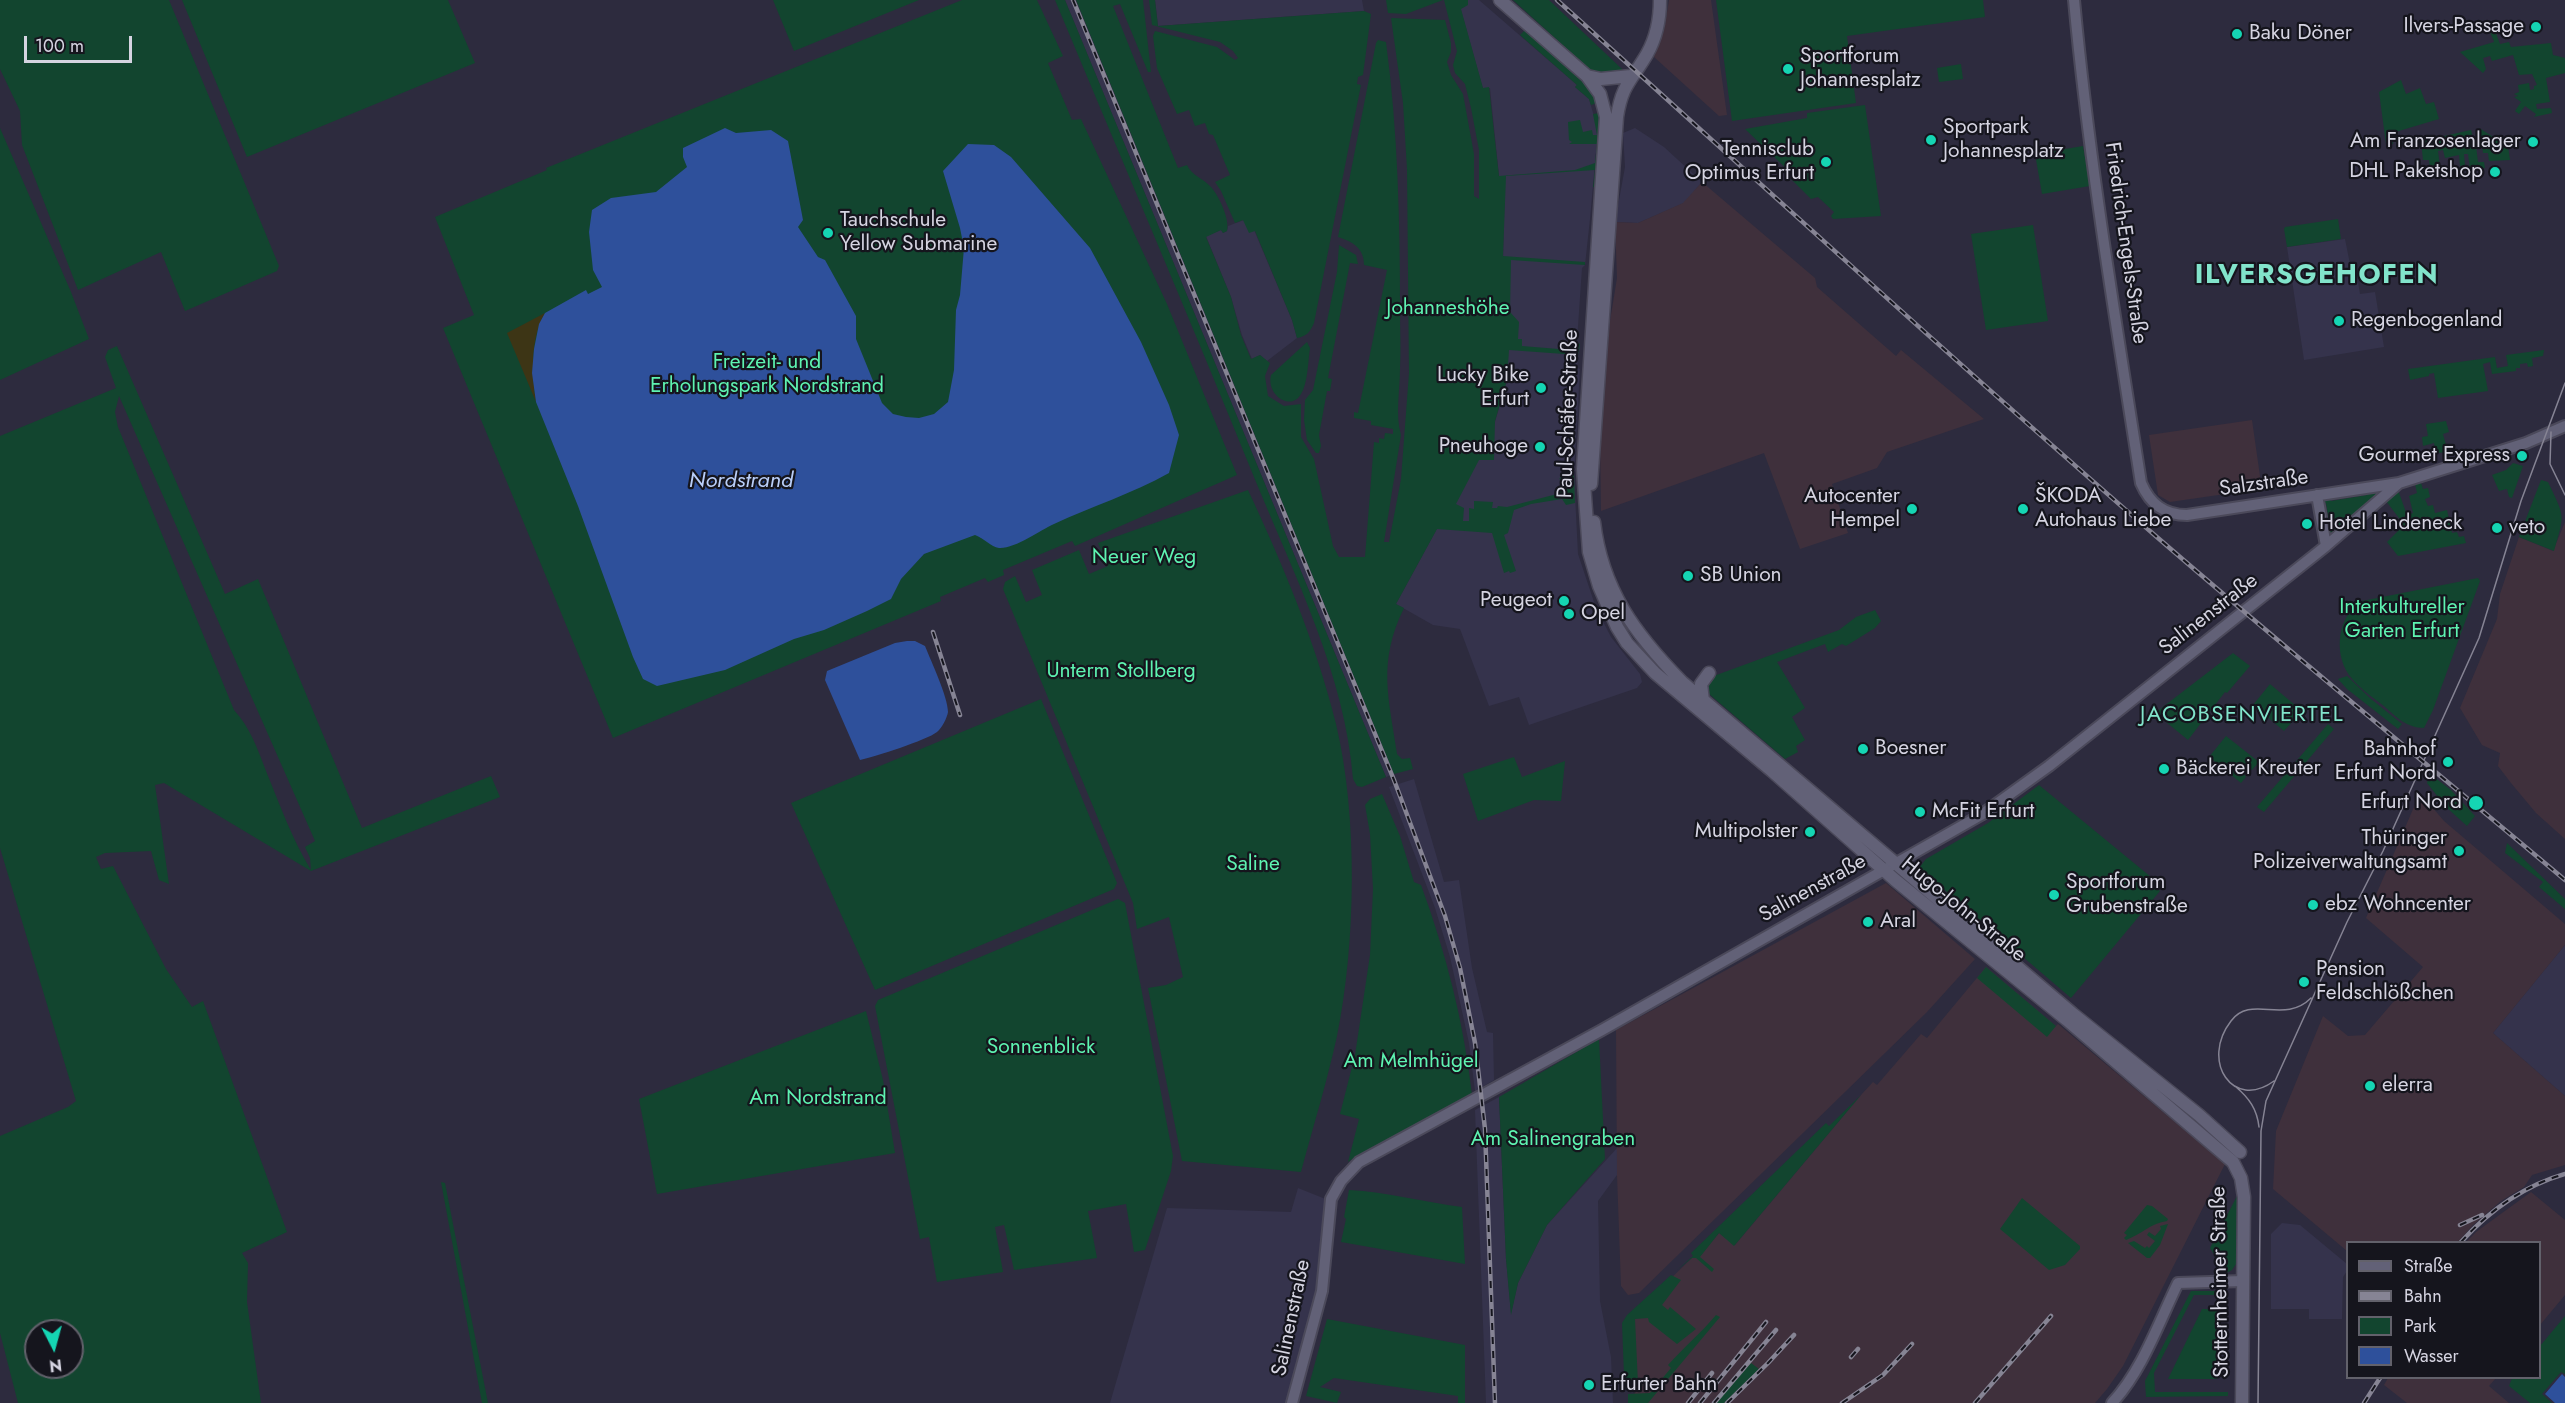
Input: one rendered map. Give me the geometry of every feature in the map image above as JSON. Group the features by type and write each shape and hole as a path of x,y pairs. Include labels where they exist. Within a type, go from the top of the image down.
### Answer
{"main road":[{"path":"1500,0 1587,76 1612,117"},
{"path":"1612,117 1631,76 1647,54 1656,30 1660,0"},
{"path":"1587,76 1602,79 1631,76"},
{"name":"Paul-Schäfer-Straße","path":"1612,117 1591,472 1593,515 1602,563 1616,598 1638,635 1682,682"},
{"name":"Paul-Schäfer-Straße","path":"1612,117 1583,441 1586,524 1592,566 1617,627 1628,643 1670,687"},
{"path":"1703,700 1701,684 1709,673"},
{"name":"Hugo-John-Straße","path":"1682,682 2073,1014 2199,1115 2236,1157"},
{"name":"Hugo-John-Straße","path":"1670,687 1772,771 1885,871 2236,1157"},
{"name":"Stotternheimer Straße","path":"2236,1157 2244,1191 2242,1403"}],"street":[{"name":"Friedrich-Engels-Straße","path":"2073,0 2085,108 2135,446 2145,491"},
{"name":"Salinenstraße","path":"1292,1403 1322,1291 1331,1199 1341,1181 1359,1162 1473,1102 1972,821 2022,787 2326,546 2399,483 2526,443 2565,426"},
{"name":"Salzstraße","path":"2145,491 2157,507 2176,515 2399,483"},
{"path":"2317,495 2326,546"},
{"path":"2112,1403 2123,1390 2140,1360 2178,1283 2243,1281"}],"shaded area":[{"path":"1065,0 1076,0 1394,774 1386,777"},
{"path":"1155,0 1362,0 1364,11 1158,26"},
{"path":"1458,0 1479,0 1577,85 1575,87 1589,99 1598,130 1585,265 1582,268 1577,341 1580,344 1577,368 1580,369 1574,475 1578,554 1596,608 1611,637 1640,674 1642,682 1637,688 1529,725 1519,697 1489,706 1460,629 1433,625 1396,604 1495,422 1507,380 1503,259 1505,176 1499,176 1490,88 1483,89"},
{"path":"1669,0 1711,0 1727,115 1719,116 1654,57 1664,30"},
{"path":"1635,128 1664,147 1702,182 1684,203 1638,223 1615,222 1625,167 1623,133"},
{"path":"1702,182 1815,278 1817,287 1896,356 1901,350 1984,419 1887,452 1877,468 1832,484 1848,533 1800,549 1764,453 1601,511 1600,437 1610,321 1617,278 1615,222 1638,223 1683,203"},
{"path":"1244,220 1254,230 1292,320 1297,338 1267,361 1260,355 1252,359 1231,297 1206,236 1221,230 1223,233 1227,231 1228,226"},
{"name":"Regenbogenland","path":"2345,239 2351,269 2356,269 2360,294 2375,292 2384,347 2304,360 2287,247"},
{"path":"2252,420 2261,483 2253,490 2170,502 2158,495 2149,435"},
{"path":"2565,522 2565,839 2536,813 2511,783 2498,766 2500,753 2482,745 2460,708 2497,619 2500,594 2519,537 2553,551"},
{"path":"1414,779 1444,882 1459,880 1472,968 1487,1032 1493,1033 1494,1080 1475,1091 1469,1043 1450,957 1435,908 1389,787"},
{"path":"2420,793 2444,821 2565,924 2565,945 2493,1033 2565,1096 2565,1165 2532,1175 2524,1187 2501,1201 2473,1225 2459,1241 2346,1241 2346,1250 2273,1189 2276,1131 2323,1016 2348,1036 2365,1035 2423,967 2366,918"},
{"path":"1886,883 1975,959 1927,1012 1639,1293 1628,1295 1621,1286 1617,1175 1616,1030"},
{"path":"2565,945 2565,1096 2493,1033"},
{"path":"1986,967 2056,1026 2058,1024 2225,1164 2123,1366 2107,1389 2095,1403 1635,1403 1632,1316 1696,1254 1700,1256 1719,1233 1735,1245 1861,1095 1873,1082 1877,1085 1921,1034 1927,1038"},
{"path":"1499,1097 1506,1259 1511,1313 1518,1283 1547,1225 1618,1147 1617,1175 1598,1201 1600,1301 1611,1357 1613,1403 1486,1403 1475,1110"},
{"path":"1298,1188 1328,1200 1321,1285 1287,1403 1110,1403 1167,1208 1291,1212"},
{"path":"2531,1192 2565,1220 2565,1295 2541,1324 2541,1241 2467,1241"},
{"path":"2282,1223 2300,1225 2346,1263 2346,1272 2343,1277 2342,1319 2309,1319 2309,1309 2271,1309 2271,1234"},
{"path":"2387,1379 2495,1379 2489,1386 2509,1403 2407,1403 2384,1385"}],"green space":[{"path":"0,0 169,0 279,266 277,271 185,311 161,252 78,290 22,145 20,111 0,69"},
{"path":"182,0 448,0 475,63 247,157"},
{"path":"773,0 919,0 794,51"},
{"name":"Freizeit- und Erholungspark Nordstrand","path":"962,0 1037,0 1063,56 1048,63 1072,120 1081,119 1167,304 1237,475 1075,546 1072,541 1003,570 1004,575 988,582 985,578 940,597 941,601 613,738 443,328 474,315 435,217 547,170 546,168"},
{"path":"1055,0 1065,0 1386,777 1362,787 1357,786 1353,779 1340,702 1302,590"},
{"name":"Johanneshöhe","path":"1076,0 1143,0 1151,72 1148,72 1120,4 1113,6 1178,168 1187,165 1192,172 1205,181 1223,208 1227,220 1227,231 1223,233 1221,230 1206,237 1231,297 1241,335 1251,359 1260,355 1270,363 1265,376 1268,396 1284,406 1301,404 1301,437 1314,459 1333,546 1339,557 1365,557 1374,442 1379,443 1379,438 1384,439 1385,433 1393,434 1393,429 1371,425 1371,421 1354,418 1354,412 1358,413 1387,270 1364,265 1362,254 1357,246 1338,237 1376,43 1378,40 1386,42 1396,143 1400,245 1398,411 1401,435 1384,542 1389,542 1401,479 1409,373 1407,169 1403,103 1391,18 1445,20 1451,43 1451,52 1447,62 1451,75 1463,94 1474,154 1474,196 1479,199 1479,150 1465,84 1455,73 1453,65 1457,51 1444,0 1468,0 1468,5 1461,9 1483,88 1489,87 1499,176 1575,170 1595,163 1597,144 1569,144 1572,142 1569,140 1568,122 1580,120 1583,132 1592,130 1593,135 1597,135 1593,114 1599,113 1595,187 1593,187 1595,170 1506,176 1503,256 1585,262 1585,265 1511,260 1510,312 1519,322 1518,339 1522,339 1522,346 1571,350 1574,346 1572,341 1580,344 1578,355 1509,350 1507,380 1495,421 1494,460 1479,460 1456,504 1464,508 1463,521 1469,521 1469,508 1474,509 1474,501 1493,502 1492,508 1497,508 1557,494 1557,490 1564,490 1565,480 1559,479 1566,473 1574,475 1575,503 1566,505 1562,499 1531,504 1514,510 1508,533 1504,535 1516,571 1510,573 1509,571 1504,573 1492,533 1437,529 1396,604 1404,608 1390,646 1388,664 1387,681 1397,754 1402,759 1410,758 1413,769 1394,774"},
{"path":"1149,0 1155,0 1158,26 1364,11 1371,14 1363,75 1358,77 1357,84 1361,85 1314,323 1306,335 1297,338 1292,320 1255,231 1249,233 1243,220 1235,223 1215,182 1230,175 1213,135 1209,134 1205,123 1195,126 1189,110 1177,114 1157,68 1153,36 1155,31 1217,47 1235,60 1238,58 1233,51 1220,42 1152,25"},
{"path":"1386,0 1443,0 1406,14 1388,13"},
{"path":"1513,0 1549,0 1623,70 1605,75 1595,74"},
{"name":"Sportforum Johannesplatz","path":"1716,0 1983,0 1985,17 1847,36 1856,103 1732,121"},
{"path":"2494,28 2500,44 2509,42 2511,47 2551,43 2553,55 2565,58 2565,73 2546,78 2550,102 2536,104 2537,109 2551,108 2552,113 2534,117 2536,114 2525,106 2519,114 2515,111 2521,102 2514,97 2518,96 2514,94 2519,92 2518,85 2529,83 2530,90 2537,85 2532,74 2519,75 2513,55 2492,61 2490,56 2483,58 2486,69 2483,73 2460,52 2494,42 2489,29"},
{"path":"1525,30 1586,85 1597,103 1591,105 1589,99 1575,87 1577,85 1520,35"},
{"path":"1961,64 1963,79 1939,82 1937,68"},
{"path":"2401,80 2406,94 2420,88 2426,104 2434,102 2439,119 2392,133 2393,144 2386,144 2379,92"},
{"name":"Tennisclub Optimus Erfurt","path":"1865,105 1881,216 1833,219 1831,216 1834,212 1818,197 1811,199 1791,179 1794,176 1745,129 1807,118 1807,113"},
{"path":"0,128 89,339 0,380"},
{"path":"2479,128 2508,146 2510,160 2489,161 2488,153 2483,153"},
{"path":"2471,130 2475,138 2478,162 2484,162 2485,168 2470,169 2468,154 2464,154 2465,165 2460,166 2459,155 2445,158 2443,150 2438,151 2441,174 2426,176 2425,171 2430,171 2429,160 2423,160 2421,141"},
{"path":"2083,146 2090,186 2042,194 2035,154"},
{"path":"2338,219 2341,239 2287,247 2285,227"},
{"path":"2033,225 2048,321 1986,330 1971,234"},
{"path":"1339,245 1356,255 1358,264 1350,263 1328,378 1332,379 1330,391 1327,391 1319,435 1321,446 1319,453 1316,453 1307,440 1304,420 1305,400 1313,390 1337,272"},
{"path":"1307,342 1310,348 1306,378 1301,394 1297,399 1291,401 1280,399 1272,389 1271,375"},
{"path":"117,346 225,594 258,579 362,828 491,776 500,797 311,871 164,783 155,785 169,884 159,880 151,851 105,853 96,857 101,869 113,866 166,969 192,1007 203,1001 287,1232 242,1253 248,1263 247,1302 261,1403 18,1403 0,1333 0,1136 68,1107 76,1101 0,848 0,436 116,388 105,357 108,350","holes":["119,396 315,841 305,847 310,858 311,870 292,834 253,739 234,710 118,427 115,412"]},
{"path":"2544,350 2543,356 2532,358 2533,366 2528,367 2527,363 2520,364 2520,368 2516,368 2516,371 2492,374 2490,362 2483,364 2488,391 2438,398 2434,373 2410,380 2408,369 2495,357 2497,368 2508,366 2506,355"},
{"path":"2446,421 2449,432 2443,434 2448,452 2436,453 2434,443 2423,446 2422,437 2428,436 2426,424"},
{"path":"2513,463 2523,466 2512,498 2509,497 2507,489 2499,491 2492,475 2506,470"},
{"path":"2541,480 2548,482 2562,516 2554,551 2519,537"},
{"path":"2421,483 2423,489 2428,488 2430,497 2425,499 2428,506 2433,505 2435,513 2447,510 2452,533 2457,532 2459,537 2464,536 2466,543 2398,556 2387,542 2400,529 2398,525 2402,522 2386,501 2398,490 2407,515 2413,513 2409,496 2417,493 2415,484"},
{"path":"1248,490 1286,576 1319,664 1336,724 1348,798 1352,880 1348,961 1337,1036 1301,1172 1182,1161 1148,988 1166,985 1183,977 1169,917 1137,929 1133,903 1003,589 1005,582 1015,576 1026,602 1042,595 1032,570 1079,550 1089,574 1108,566 1098,543"},
{"path":"2382,490 2335,530 2334,534 2328,534 2326,529 2330,528 2326,503 2322,503 2322,500 2330,497 2331,501 2367,495 2366,491"},
{"name":"Interkultureller Garten Erfurt","path":"2478,578 2480,581 2433,710 2424,728 2407,724 2365,692 2349,675 2341,656 2340,635 2343,625 2354,607 2362,601"},
{"path":"1875,610 1881,621 1875,628 1846,646 1842,644 1828,652 1825,644 1777,662 1805,708 1792,717 1805,740 1796,746 1798,752 1785,759 1708,693 1706,681 1711,677 1839,630 1856,617"},
{"path":"2233,653 2250,666 2227,693 2225,692 2188,740 2155,713"},
{"path":"2347,676 2402,724 2398,729 2347,689 2338,679"},
{"path":"2270,684 2302,711 2284,731 2253,705"},
{"path":"1041,699 1117,883 1114,889 875,990 791,803"},
{"path":"2328,724 2334,729 2264,812 2257,807"},
{"path":"2226,736 2259,762 2252,770 2249,768 2241,783 2209,757"},
{"path":"1514,757 1522,777 1565,761 1561,801 1534,800 1478,821 1463,774"},
{"path":"2430,774 2451,790 2475,816 2467,826 2446,807 2427,783"},
{"name":"Sportforum Grubenstraße","path":"2039,785 2151,877 2148,881 2160,891 2071,998 1919,868 1926,859 1988,823"},
{"name":"Am Melmhügel","path":"1382,794 1400,836 1414,882 1421,885 1438,936 1459,1015 1472,1095 1348,1162 1359,1119 1340,1114 1355,1055 1370,955 1373,889 1370,834 1365,805 1370,799"},
{"path":"2507,843 2565,899 2565,909 2539,887 2543,882 2505,853"},
{"name":"Sonnenblick","path":"1118,899 1125,903 1173,1156 1171,1171 1145,1250 1134,1252 1126,1204 1088,1211 1097,1258 1014,1270 1004,1225 995,1227 1003,1272 937,1282 929,1237 920,1239 875,1006 878,1000"},
{"path":"1986,967 2056,1026 2047,1037 1977,978"},
{"name":"Am Nordstrand","path":"866,1011 883,1080 895,1153 657,1194 639,1099"},
{"name":"Am Salinengraben","path":"1599,1039 1605,1159 1547,1225 1518,1283 1511,1315 1506,1259 1499,1097"},
{"path":"1861,1095 1734,1246 1719,1233 1700,1257 1714,1269 1712,1272 1696,1258 1692,1258 1677,1270 1693,1256 1691,1253 1826,1123 1829,1126"},
{"path":"441,1182 445,1183 488,1403 482,1403"},
{"path":"1349,1190 1462,1207 1465,1264 1341,1242"},
{"path":"2237,1196 2236,1264 2226,1273 2210,1248"},
{"path":"2022,1198 2080,1246 2080,1249 2065,1265 2049,1270 2000,1229"},
{"path":"2147,1205 2152,1206 2168,1219 2167,1221 2156,1224 2126,1240 2124,1238 2127,1235 2124,1233"},
{"path":"2168,1224 2160,1245 2150,1258 2128,1243 2134,1241 2149,1248 2155,1241 2147,1235 2149,1232 2155,1236 2161,1229 2160,1226"},
{"path":"1671,1275 1681,1280 1662,1305 1668,1310 1670,1307 1696,1329 1677,1344 1649,1322 1648,1318 1635,1319 1638,1384 1643,1385 1631,1387 1624,1375 1622,1323 1627,1315"},
{"path":"2191,1291 2217,1291 2217,1295 2194,1295 2154,1373 2155,1392 2228,1392 2228,1396 2146,1397 2145,1381"},
{"path":"2202,1309 2218,1309 2217,1379 2168,1379"},
{"path":"1716,1315 1720,1317 1648,1403 1628,1403 1628,1394 1650,1393 1671,1368 1668,1365"},
{"path":"2565,1316 2565,1374 2561,1372 2542,1394 2552,1403 2530,1403 2509,1386 2512,1379 2541,1379 2541,1345"},
{"path":"1327,1319 1465,1345 1465,1403 1458,1403 1458,1396 1334,1378 1320,1387 1341,1392 1337,1403 1306,1396"},
{"path":"1751,1363 1759,1369 1724,1403 1716,1403"}],"sand":[{"path":"545,313 535,345 533,368 536,402 507,333"}],"water":[{"name":"Nordstrand","path":"725,128 736,133 771,130 788,141 803,220 798,227 818,257 825,260 856,316 856,339 882,403 893,414 906,417 919,418 934,414 948,402 954,370 956,310 960,295 964,248 943,171 968,144 994,145 1011,157 1090,248 1141,342 1169,405 1179,435 1169,473 1054,524 1012,546 999,548 975,535 924,554 901,579 891,599 824,630 794,639 725,670 657,686 643,679 536,402 532,373 534,349 539,324 545,313 586,290 588,294 602,287 593,270 589,232 592,210 611,198 656,192 687,167 683,157 683,148"},
{"path":"915,641 925,646 945,697 947,717 939,730 923,739 860,760 825,680 827,671 895,643"},
{"path":"2562,1374 2565,1377 2565,1403 2555,1403 2545,1394"}],"tram line":[{"path":"2258,1403 2261,1131 2266,1101 2347,922 2383,851 2479,638 2521,501 2565,383"},
{"path":"2551,432 2550,464 2565,495"},
{"path":"2274,1081 2259,1089 2246,1090 2234,1086 2220,1065 2219,1051 2222,1036 2239,1013 2258,1009 2290,1009 2301,1006 2311,998"},
{"path":"2236,1087 2252,1104 2259,1127"}],"railway":[{"path":"1073,0 1394,780 1445,916 1460,968 1475,1043 1485,1129 1495,1403"},
{"path":"1557,0 2082,472 2259,624 2565,880"},
{"path":"933,632 960,715"},
{"path":"2462,1241 2508,1200 2535,1185 2565,1174"},
{"path":"2460,1225 2482,1215"},
{"path":"1975,1403 2051,1316"},
{"path":"1700,1403 1766,1322"},
{"path":"1714,1403 1776,1330"},
{"path":"1727,1403 1794,1335"},
{"path":"1842,1403 1883,1375 1912,1344"},
{"path":"1851,1357 1858,1349"},
{"path":"1688,1403 1712,1373"},
{"path":"2364,1403 2379,1379"}],"place":[{"name":"Ilvers-Passage","path":"2536,27"},
{"name":"Baku Döner","path":"2237,34"},
{"name":"Sportforum Johannesplatz","path":"1788,69"},
{"name":"Sportpark Johannesplatz","path":"1931,140"},
{"name":"Am Franzosenlager","path":"2533,142"},
{"name":"Tennisclub Optimus Erfurt","path":"1826,162"},
{"name":"DHL Paketshop","path":"2495,172"},
{"name":"Tauchschule Yellow Submarine","path":"828,233"},
{"name":"Regenbogenland","path":"2339,321"},
{"name":"Lucky Bike Erfurt","path":"1541,388"},
{"name":"Pneuhoge","path":"1540,447"},
{"name":"Gourmet Express","path":"2522,456"},
{"name":"Autocenter Hempel","path":"1912,509"},
{"name":"ŠKODA Autohaus Liebe","path":"2023,509"},
{"name":"Hotel Lindeneck","path":"2307,524"},
{"name":"veto","path":"2497,528"},
{"name":"SB Union","path":"1688,576"},
{"name":"Peugeot","path":"1564,601"},
{"name":"Opel","path":"1569,614"},
{"name":"Boesner","path":"1863,749"},
{"name":"Bahnhof Erfurt Nord","path":"2448,762"},
{"name":"Bäckerei Kreuter","path":"2164,769"},
{"name":"Erfurt Nord","path":"2476,803"},
{"name":"McFit Erfurt","path":"1920,812"},
{"name":"Multipolster","path":"1810,832"},
{"name":"Thüringer Polizeiverwaltungsamt","path":"2459,851"},
{"name":"Sportforum Grubenstraße","path":"2054,895"},
{"name":"ebz Wohncenter","path":"2313,905"},
{"name":"Aral","path":"1868,922"},
{"name":"Pension Feldschlößchen","path":"2304,982"},
{"name":"elerra","path":"2370,1086"},
{"name":"Erfurter Bahn","path":"1589,1385"}],"district":[{"name":"ILVERSGEHOFEN","path":"2317,276"},
{"name":"JACOBSENVIERTEL","path":"2242,716"}],"park label":[{"name":"Neuer Weg","path":"1144,558"},
{"name":"Unterm Stollberg","path":"1121,672"},
{"name":"Saline","path":"1253,865"}]}
